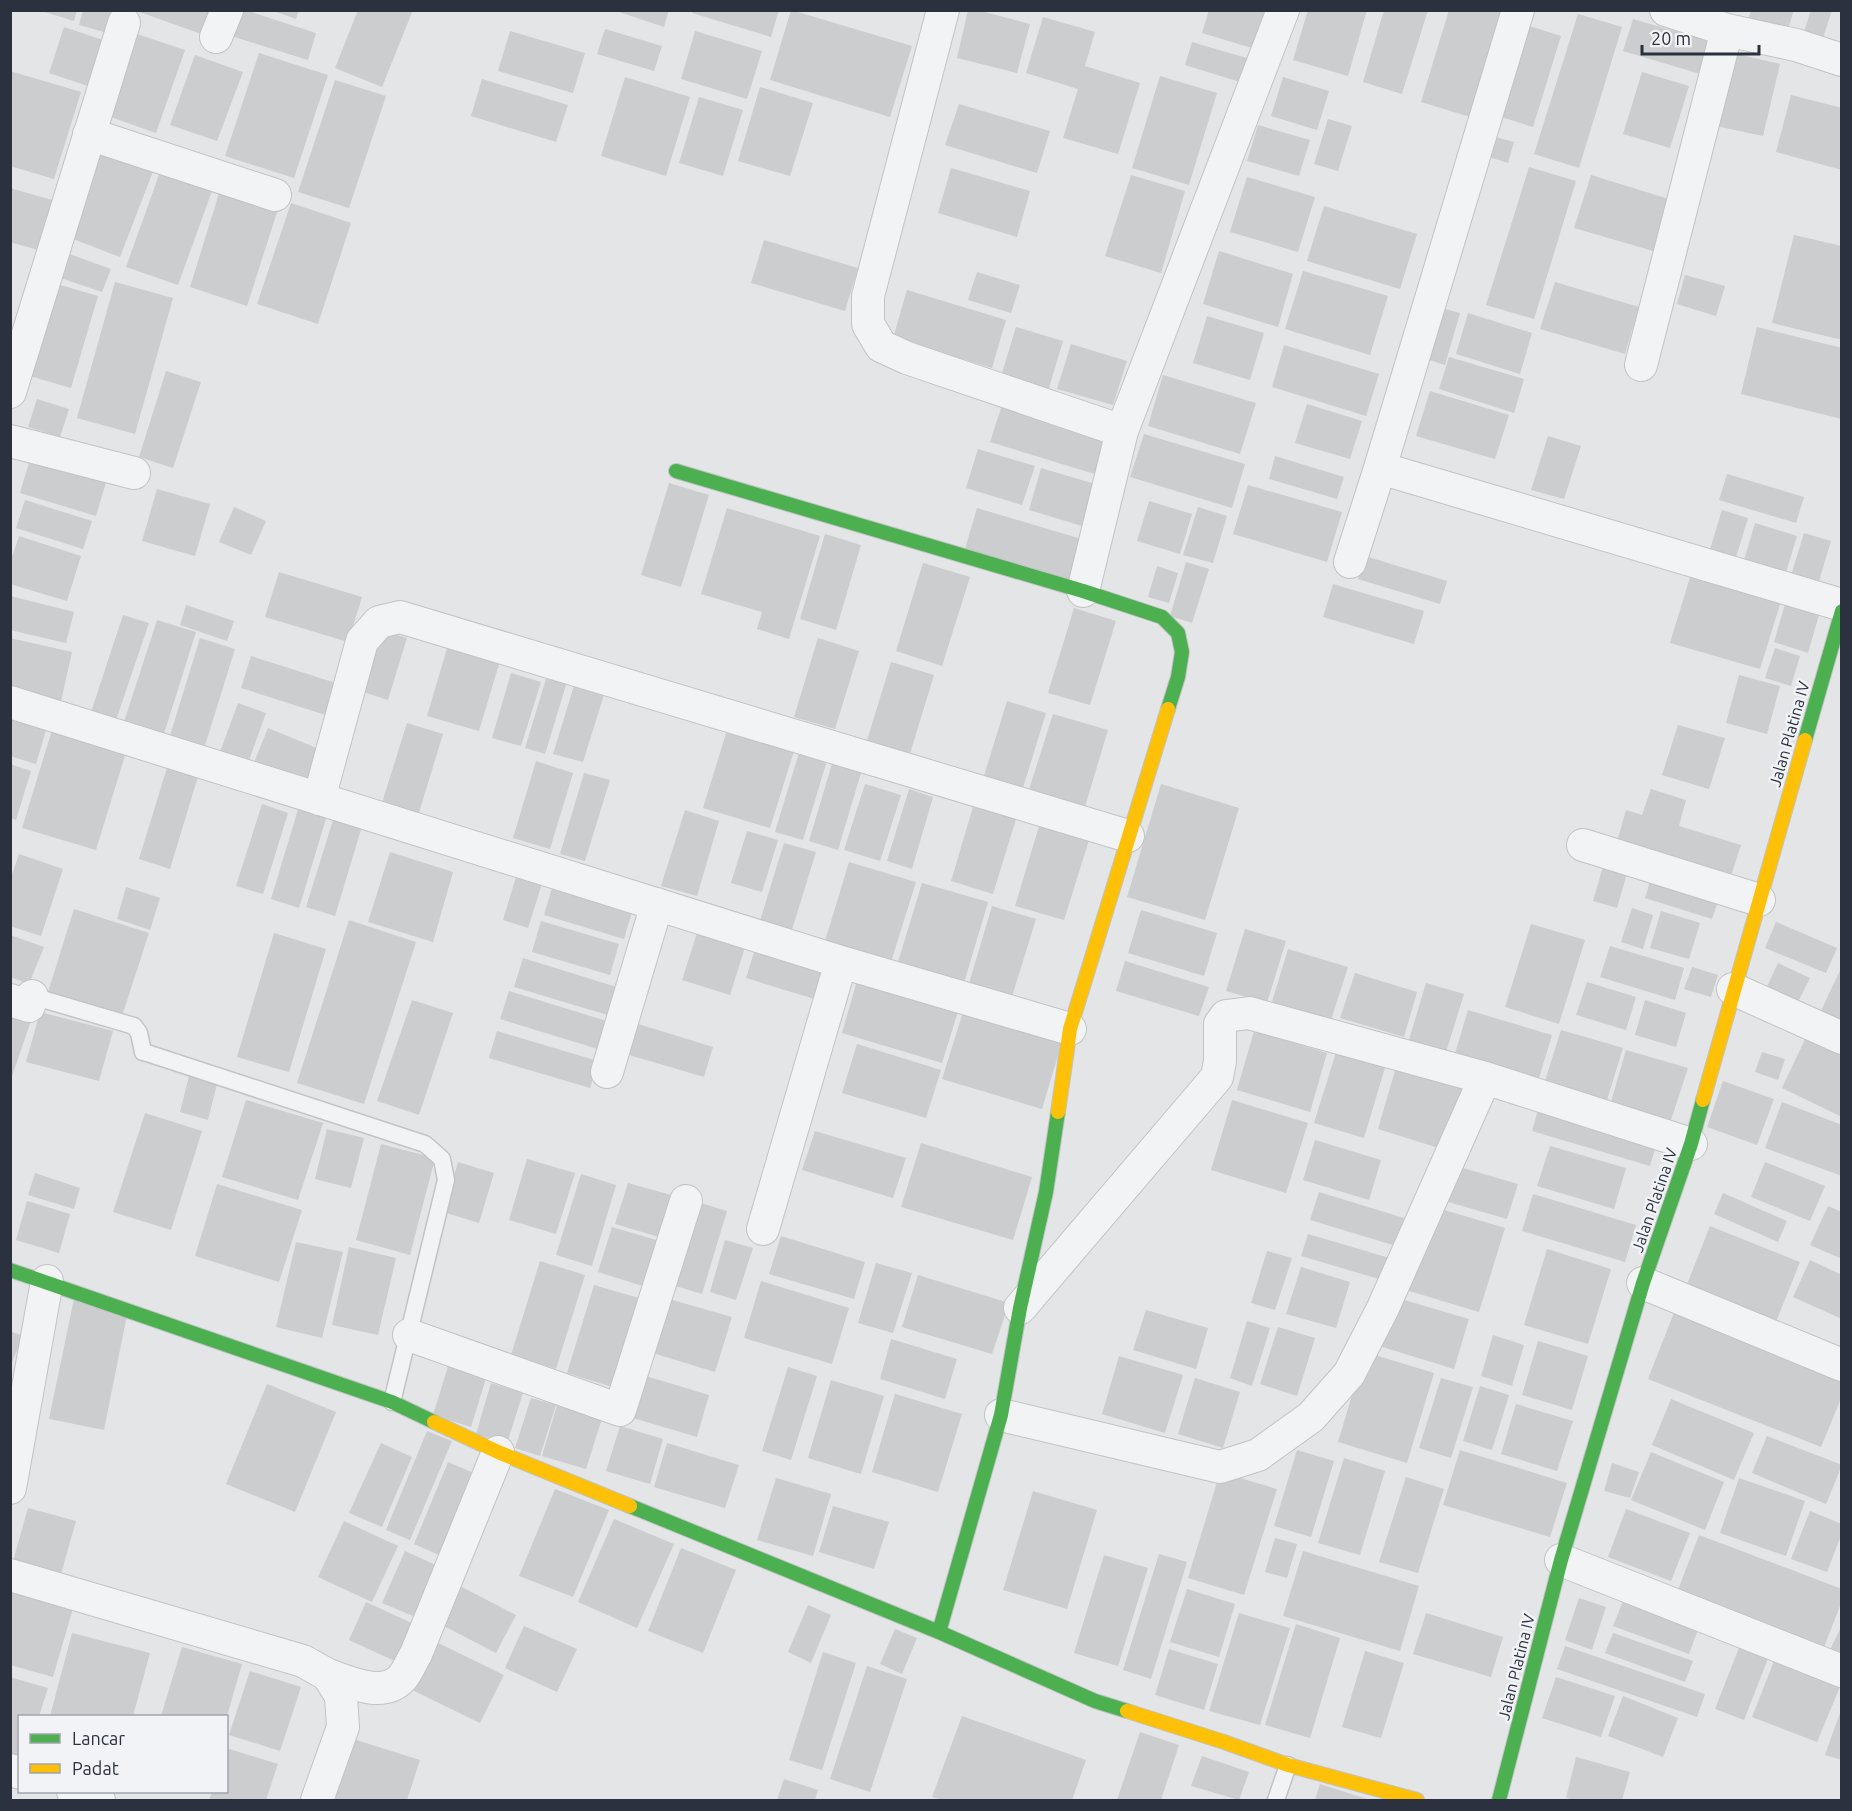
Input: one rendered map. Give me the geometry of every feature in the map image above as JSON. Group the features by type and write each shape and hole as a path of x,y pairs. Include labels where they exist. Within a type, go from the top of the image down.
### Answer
{"street":[{"path":"943,10 868,296 868,324 881,346 907,358 1122,431"},
{"path":"1083,591 1122,431 1283,10"},
{"path":"1350,562 1518,10"},
{"path":"1666,10 1727,30 1796,45 1842,60"},
{"path":"10,392 124,23"},
{"path":"1641,365 1727,30"},
{"path":"88,134 275,195"},
{"path":"10,441 134,473"},
{"path":"1380,468 1842,606"},
{"path":"676,471 1083,591 1162,617 1178,633 1182,652 1178,677 1070,1029 1046,1192 1020,1308 1001,1415 939,1632"},
{"name":"Jalan Platina IV","path":"1499,1800 1561,1560 1643,1283 1691,1144 1759,900 1837,646 1842,611"},
{"path":"319,799 362,641 379,622 400,617 1128,836"},
{"path":"10,702 841,962 1070,1029"},
{"path":"1583,845 1759,900"},
{"path":"607,1072 657,904"},
{"path":"763,1229 841,962"},
{"path":"1733,989 1842,1038"},
{"path":"1020,1308 1217,1077 1221,1024 1226,1017 1249,1013 1485,1078 1691,1144"},
{"path":"1001,1415 1221,1467 1258,1455 1311,1417 1349,1374 1383,1308 1485,1078"},
{"path":"408,1335 620,1410 686,1201"},
{"path":"10,1270 392,1402 498,1452 939,1632 1095,1701 1288,1765 1417,1800"},
{"path":"10,1488 47,1281"},
{"path":"1643,1283 1842,1365"},
{"path":"10,1575 303,1661 328,1675 357,1685 382,1689 401,1679 416,1654 498,1452"},
{"path":"1561,1560 1842,1671"},
{"path":"317,1800 343,1727 341,1696 328,1675"},
{"path":"79,1793 99,1800"}],"lane":[{"path":"21,998 134,1026 139,1033 143,1052 425,1144 442,1159 446,1180 392,1402"},
{"path":"1276,1800 1288,1765"}],"building":[{"path":"38,10 77,10 74,21"},
{"path":"83,10 118,10 111,34 79,25"},
{"path":"134,10 216,10 207,36"},
{"path":"238,10 245,10 316,33 308,60 231,36"},
{"path":"271,10 299,10 296,19"},
{"path":"358,10 413,10 382,87 335,68"},
{"path":"613,10 669,10 664,27"},
{"path":"693,10 779,10 771,37 692,13"},
{"path":"791,10 912,46 890,117 770,80"},
{"path":"968,10 977,10 1030,24 1017,73 957,58"},
{"path":"1209,10 1275,10 1262,51 1202,33"},
{"path":"1308,10 1367,10 1348,76 1293,60"},
{"path":"1384,10 1428,10 1402,94 1363,82"},
{"path":"1449,10 1503,10 1470,117 1421,102"},
{"path":"1751,10 1794,10 1785,38 1746,26"},
{"path":"1811,10 1832,10 1821,44 1802,38"},
{"path":"1578,14 1622,27 1579,168 1534,154"},
{"path":"1043,17 1095,32 1085,66 1140,83 1118,154 1063,138 1078,89 1026,73"},
{"path":"1633,19 1716,43 1707,76 1623,51"},
{"path":"1523,24 1561,36 1533,127 1495,115"},
{"path":"64,27 106,41 91,87 49,73"},
{"path":"605,29 662,46 654,71 597,54"},
{"path":"510,31 585,53 573,93 498,71"},
{"path":"695,31 762,51 747,99 681,79"},
{"path":"137,34 185,50 156,133 108,116"},
{"path":"1192,42 1250,59 1243,83 1185,65"},
{"path":"259,53 328,75 294,178 225,156"},
{"path":"1733,53 1780,64 1763,136 1716,126"},
{"path":"195,55 243,72 217,141 170,125"},
{"path":"10,71 81,92 54,179 10,166"},
{"path":"1642,72 1689,86 1670,148 1623,134"},
{"path":"1160,76 1217,93 1189,185 1132,168"},
{"path":"625,77 690,97 666,176 601,156"},
{"path":"1283,77 1329,91 1317,130 1271,116"},
{"path":"482,79 568,105 556,142 471,116"},
{"path":"335,80 386,96 349,208 298,192"},
{"path":"760,87 813,103 790,176 738,161"},
{"path":"1791,95 1842,108 1842,170 1776,152"},
{"path":"699,97 743,110 723,176 679,163"},
{"path":"959,104 1050,131 1037,173 945,145"},
{"path":"1328,119 1352,126 1338,171 1314,164"},
{"path":"1258,125 1310,140 1299,176 1247,161"},
{"path":"1485,134 1514,142 1508,163 1479,154"},
{"path":"102,149 154,169 120,257 68,237"},
{"path":"1529,167 1576,181 1534,319 1486,305"},
{"path":"951,168 1030,191 1017,237 938,213"},
{"path":"160,172 212,191 178,285 126,267"},
{"path":"1131,175 1185,191 1161,273 1105,256"},
{"path":"1591,175 1669,199 1653,251 1574,228"},
{"path":"1247,177 1315,197 1298,252 1230,232"},
{"path":"221,187 279,206 247,306 190,287"},
{"path":"10,188 52,200 38,250 10,242"},
{"path":"291,203 351,223 318,324 257,304"},
{"path":"1324,206 1417,234 1400,289 1307,261"},
{"path":"1794,235 1842,246 1842,340 1772,323"},
{"path":"764,240 858,268 845,311 751,283"},
{"path":"61,251 111,269 102,292 52,275"},
{"path":"1219,251 1293,274 1278,327 1203,304"},
{"path":"1303,271 1388,296 1370,355 1285,329"},
{"path":"977,272 1020,285 1011,313 968,300"},
{"path":"1685,275 1725,286 1716,316 1677,304"},
{"path":"50,282 98,296 71,388 23,374"},
{"path":"115,282 173,298 135,434 77,418"},
{"path":"1555,282 1639,307 1625,354 1540,329"},
{"path":"907,290 1006,320 992,368 893,338"},
{"path":"1438,307 1460,313 1445,365 1423,358"},
{"path":"1468,313 1532,333 1520,374 1456,354"},
{"path":"1207,316 1264,333 1250,380 1193,363"},
{"path":"1016,327 1063,341 1046,398 999,383"},
{"path":"1757,327 1842,348 1842,419 1741,394"},
{"path":"1071,344 1127,361 1113,405 1057,389"},
{"path":"1284,345 1379,374 1366,416 1272,387"},
{"path":"1449,357 1524,379 1514,413 1439,389"},
{"path":"166,371 201,382 173,468 139,457"},
{"path":"1163,375 1256,403 1240,454 1148,426"},
{"path":"1430,391 1509,415 1495,459 1416,436"},
{"path":"37,399 69,409 60,437 28,427"},
{"path":"1004,399 1115,432 1101,476 990,442"},
{"path":"1307,404 1362,421 1350,459 1295,443"},
{"path":"1144,434 1245,464 1232,508 1130,477"},
{"path":"1548,436 1581,446 1564,499 1531,490"},
{"path":"978,449 1035,466 1022,505 966,488"},
{"path":"31,456 107,479 96,516 20,493"},
{"path":"1275,456 1344,477 1337,499 1269,479"},
{"path":"1041,468 1095,484 1082,526 1029,510"},
{"path":"1727,474 1804,497 1796,523 1719,500"},
{"path":"669,483 709,495 681,587 641,575"},
{"path":"1248,485 1342,512 1327,562 1233,534"},
{"path":"157,489 210,504 195,556 142,541"},
{"path":"25,500 92,521 83,549 16,528"},
{"path":"1149,501 1192,514 1180,554 1137,541"},
{"path":"234,507 266,521 251,555 219,542"},
{"path":"1198,507 1227,516 1213,563 1183,555"},
{"path":"727,508 820,536 789,639 757,629 762,612 701,594"},
{"path":"977,508 1085,540 1072,581 965,549"},
{"path":"1722,510 1748,518 1733,567 1707,559"},
{"path":"1755,523 1797,536 1783,582 1741,570"},
{"path":"1804,533 1831,541 1817,588 1790,579"},
{"path":"825,534 861,545 836,630 800,619"},
{"path":"19,536 81,556 67,601 10,584 10,563"},
{"path":"1365,556 1447,581 1440,604 1358,579"},
{"path":"1186,562 1209,569 1192,623 1170,616"},
{"path":"923,563 970,577 942,666 896,651"},
{"path":"1157,566 1178,573 1169,603 1148,597"},
{"path":"279,572 362,597 348,642 265,617"},
{"path":"1691,574 1781,601 1760,669 1670,643"},
{"path":"1333,584 1424,611 1414,644 1323,617"},
{"path":"10,596 74,612 66,643 10,630"},
{"path":"1787,597 1821,608 1808,653 1774,642"},
{"path":"186,605 234,621 227,641 180,625"},
{"path":"1074,608 1116,621 1090,705 1048,693"},
{"path":"123,615 149,623 116,720 91,712"},
{"path":"157,620 196,632 163,737 123,725"},
{"path":"379,629 407,638 388,700 360,691"},
{"path":"10,638 72,652 61,701 10,689"},
{"path":"200,638 235,649 203,752 168,742"},
{"path":"818,638 859,651 835,729 794,717"},
{"path":"448,645 500,661 479,731 427,716"},
{"path":"1775,648 1800,656 1791,686 1765,678"},
{"path":"251,656 342,685 332,717 241,688"},
{"path":"891,662 934,675 908,760 865,747"},
{"path":"549,669 569,675 545,754 525,748"},
{"path":"511,673 541,682 521,746 492,738"},
{"path":"1739,675 1780,686 1767,734 1726,723"},
{"path":"576,679 606,688 583,762 553,754"},
{"path":"1007,701 1046,713 1022,791 983,779"},
{"path":"238,703 266,713 248,763 220,752"},
{"path":"1053,714 1108,730 1084,810 1028,793"},
{"path":"10,716 47,727 36,764 10,756"},
{"path":"407,723 443,734 418,816 381,806"},
{"path":"1678,725 1725,738 1709,789 1662,775"},
{"path":"268,728 324,751 308,788 253,765"},
{"path":"52,730 126,752 96,850 22,828"},
{"path":"727,730 794,751 770,828 703,808"},
{"path":"801,746 829,754 803,840 775,832"},
{"path":"834,757 863,766 838,850 809,841"},
{"path":"169,761 200,770 170,869 139,859"},
{"path":"536,761 573,773 550,849 513,838"},
{"path":"10,764 31,771 16,820 10,818"},
{"path":"584,773 610,780 585,861 560,854"},
{"path":"865,784 901,795 880,861 844,850"},
{"path":"1161,784 1239,808 1205,920 1127,897"},
{"path":"909,789 933,797 912,869 887,861"},
{"path":"1651,789 1686,800 1679,826 1741,845 1730,879 1616,845 1626,810 1642,815"},
{"path":"300,803 328,812 299,908 271,899"},
{"path":"262,804 288,813 263,894 236,886"},
{"path":"973,807 1016,819 993,894 951,881"},
{"path":"685,810 719,821 697,896 661,886"},
{"path":"334,817 362,826 335,916 306,907"},
{"path":"1040,823 1090,837 1064,920 1015,906"},
{"path":"747,831 778,840 762,892 731,883"},
{"path":"784,843 816,852 791,933 759,924"},
{"path":"390,852 453,872 433,942 368,922"},
{"path":"19,854 63,869 41,936 10,926 10,880"},
{"path":"1606,856 1630,863 1617,908 1593,901"},
{"path":"849,862 916,882 891,962 825,941"},
{"path":"519,867 545,874 528,928 503,920"},
{"path":"1653,872 1721,893 1712,919 1645,898"},
{"path":"555,878 635,902 624,939 544,915"},
{"path":"922,883 988,902 964,983 898,962"},
{"path":"126,887 160,898 150,930 117,919"},
{"path":"992,906 1036,919 1011,1000 968,987"},
{"path":"1632,908 1653,915 1643,949 1621,942"},
{"path":"74,909 149,933 122,1016 48,992"},
{"path":"1141,910 1217,933 1204,976 1128,953"},
{"path":"1661,911 1700,923 1689,959 1650,948"},
{"path":"349,920 416,942 364,1104 297,1083"},
{"path":"541,921 619,944 610,975 532,952"},
{"path":"1776,922 1837,948 1826,973 1765,948"},
{"path":"1531,924 1585,940 1559,1024 1505,1007"},
{"path":"1245,929 1286,941 1267,1003 1226,991"},
{"path":"698,930 746,944 730,995 682,980"},
{"path":"274,933 326,949 289,1072 237,1057"},
{"path":"10,935 44,947 29,984 10,977"},
{"path":"756,946 831,969 821,1001 746,978"},
{"path":"1610,946 1684,968 1675,1000 1600,977"},
{"path":"1288,949 1348,967 1331,1020 1272,1002"},
{"path":"523,958 623,989 614,1017 514,987"},
{"path":"1125,961 1209,987 1199,1016 1116,991"},
{"path":"1778,963 1810,978 1796,1006 1765,991"},
{"path":"1842,966 1842,1024 1819,1015"},
{"path":"1692,967 1718,975 1711,997 1684,989"},
{"path":"1355,973 1417,992 1404,1037 1340,1018"},
{"path":"859,974 960,1005 942,1063 842,1033"},
{"path":"1587,982 1636,997 1626,1030 1576,1015"},
{"path":"1426,983 1464,994 1446,1052 1409,1040"},
{"path":"509,991 610,1022 601,1050 500,1019"},
{"path":"412,1000 453,1013 419,1115 377,1101"},
{"path":"1645,1000 1686,1013 1676,1047 1635,1035"},
{"path":"10,1007 33,1015 11,1079 10,1079"},
{"path":"964,1009 1063,1039 1042,1109 942,1079"},
{"path":"1468,1010 1552,1035 1538,1081 1454,1057"},
{"path":"40,1012 113,1031 99,1081 26,1062"},
{"path":"632,1022 713,1047 704,1077 622,1053"},
{"path":"1561,1030 1623,1048 1607,1100 1545,1081"},
{"path":"497,1031 598,1061 590,1088 489,1058"},
{"path":"1254,1031 1327,1053 1310,1112 1237,1090"},
{"path":"1807,1035 1842,1052 1842,1117 1782,1088"},
{"path":"857,1044 941,1070 926,1118 842,1093"},
{"path":"1338,1046 1387,1061 1364,1138 1314,1123"},
{"path":"1626,1050 1688,1068 1671,1120 1611,1102"},
{"path":"1762,1052 1785,1059 1778,1080 1755,1072"},
{"path":"1397,1064 1468,1085 1448,1151 1378,1129"},
{"path":"190,1072 218,1080 208,1120 180,1112"},
{"path":"1723,1081 1774,1099 1757,1145 1707,1127"},
{"path":"246,1100 323,1123 298,1200 222,1177"},
{"path":"1232,1100 1308,1123 1286,1193 1211,1170"},
{"path":"1782,1102 1842,1125 1842,1176 1765,1148"},
{"path":"1540,1103 1658,1139 1650,1166 1532,1131"},
{"path":"145,1113 202,1131 171,1230 113,1212"},
{"path":"327,1129 364,1138 351,1188 315,1179"},
{"path":"815,1131 906,1158 893,1198 802,1170"},
{"path":"1315,1140 1381,1160 1369,1200 1303,1180"},
{"path":"921,1143 1032,1177 1013,1240 901,1207"},
{"path":"381,1144 435,1158 410,1255 356,1240"},
{"path":"1550,1146 1626,1168 1614,1209 1537,1186"},
{"path":"527,1159 575,1173 556,1234 509,1220"},
{"path":"458,1162 494,1173 479,1223 443,1212"},
{"path":"1765,1162 1825,1186 1810,1221 1751,1197"},
{"path":"1456,1166 1518,1184 1507,1219 1445,1201"},
{"path":"35,1173 80,1188 74,1209 28,1195"},
{"path":"581,1174 616,1185 592,1266 556,1255"},
{"path":"628,1183 682,1198 669,1240 615,1224"},
{"path":"217,1184 302,1210 279,1282 195,1256"},
{"path":"1319,1192 1404,1218 1396,1246 1310,1220"},
{"path":"1723,1193 1787,1221 1778,1242 1714,1214"},
{"path":"1533,1194 1636,1225 1625,1262 1522,1231"},
{"path":"27,1201 70,1214 59,1253 16,1240"},
{"path":"694,1201 727,1211 702,1294 669,1284"},
{"path":"1431,1206 1505,1228 1479,1312 1406,1290"},
{"path":"1828,1206 1842,1212 1842,1259 1810,1245"},
{"path":"1710,1226 1800,1262 1774,1327 1684,1292"},
{"path":"612,1227 663,1242 649,1288 598,1272"},
{"path":"1308,1234 1396,1260 1389,1282 1301,1256"},
{"path":"781,1236 865,1262 854,1299 769,1274"},
{"path":"725,1240 753,1248 736,1300 710,1292"},
{"path":"296,1242 343,1252 322,1338 276,1327"},
{"path":"349,1247 396,1258 378,1335 332,1325"},
{"path":"1547,1249 1611,1269 1588,1344 1524,1325"},
{"path":"1267,1251 1292,1258 1275,1310 1251,1303"},
{"path":"1810,1260 1842,1275 1842,1319 1793,1297"},
{"path":"540,1261 585,1275 556,1369 511,1355"},
{"path":"876,1263 912,1273 893,1333 858,1323"},
{"path":"1301,1267 1350,1282 1336,1328 1286,1314"},
{"path":"918,1275 1009,1303 992,1354 902,1327"},
{"path":"761,1281 849,1308 832,1364 744,1338"},
{"path":"594,1285 639,1298 612,1387 567,1373"},
{"path":"662,1297 732,1317 715,1372 646,1351"},
{"path":"1394,1297 1469,1319 1454,1369 1379,1346"},
{"path":"74,1299 128,1310 104,1430 49,1419"},
{"path":"1146,1310 1208,1328 1196,1369 1133,1350"},
{"path":"1675,1310 1842,1375 1842,1396 1821,1447 1648,1379"},
{"path":"1247,1321 1270,1328 1252,1386 1230,1378"},
{"path":"1278,1327 1315,1338 1297,1396 1260,1384"},
{"path":"10,1331 23,1336 10,1367"},
{"path":"1493,1335 1524,1345 1512,1386 1481,1376"},
{"path":"891,1339 957,1359 945,1399 880,1379"},
{"path":"1538,1341 1588,1356 1572,1410 1522,1395"},
{"path":"1365,1352 1434,1373 1407,1463 1338,1442"},
{"path":"1119,1356 1183,1375 1165,1433 1102,1414"},
{"path":"449,1363 487,1375 471,1427 433,1415"},
{"path":"788,1367 817,1376 791,1460 762,1451"},
{"path":"636,1373 709,1395 697,1437 623,1415"},
{"path":"1195,1378 1240,1392 1223,1448 1178,1434"},
{"path":"1441,1378 1473,1387 1451,1458 1419,1448"},
{"path":"831,1380 884,1396 861,1474 808,1458"},
{"path":"491,1383 523,1393 507,1443 476,1434"},
{"path":"267,1384 336,1412 295,1512 226,1484"},
{"path":"1480,1386 1509,1395 1492,1450 1463,1441"},
{"path":"895,1394 962,1414 938,1492 872,1472"},
{"path":"560,1395 605,1409 586,1469 542,1456"},
{"path":"531,1398 556,1405 540,1456 515,1448"},
{"path":"1671,1399 1754,1433 1734,1480 1652,1445"},
{"path":"1516,1404 1573,1421 1557,1471 1501,1454"},
{"path":"620,1426 663,1439 650,1484 606,1471"},
{"path":"427,1431 452,1441 410,1540 386,1530"},
{"path":"1767,1436 1842,1465 1826,1504 1752,1473"},
{"path":"381,1443 412,1457 382,1527 349,1513"},
{"path":"667,1443 739,1465 725,1508 654,1487"},
{"path":"1297,1450 1334,1461 1311,1537 1274,1526"},
{"path":"1460,1450 1567,1483 1550,1537 1443,1505"},
{"path":"1651,1452 1724,1482 1705,1530 1631,1500"},
{"path":"1344,1458 1385,1471 1360,1555 1318,1543"},
{"path":"448,1462 476,1474 441,1556 414,1544"},
{"path":"1612,1463 1639,1472 1630,1498 1604,1491"},
{"path":"1220,1472 1277,1489 1244,1595 1188,1578"},
{"path":"1406,1477 1444,1489 1418,1573 1379,1562"},
{"path":"776,1478 831,1494 813,1556 757,1540"},
{"path":"1739,1478 1805,1501 1786,1556 1720,1533"},
{"path":"555,1489 609,1510 573,1597 519,1576"},
{"path":"1033,1491 1097,1510 1067,1609 1003,1590"},
{"path":"833,1506 889,1522 874,1569 819,1552"},
{"path":"28,1508 76,1521 61,1574 13,1561"},
{"path":"1626,1509 1690,1533 1671,1581 1608,1557"},
{"path":"1810,1511 1842,1524 1842,1533 1827,1572 1791,1559"},
{"path":"614,1519 674,1544 637,1628 578,1602"},
{"path":"344,1521 398,1546 372,1602 318,1577"},
{"path":"1699,1535 1842,1589 1842,1601 1822,1652 1676,1595"},
{"path":"1275,1538 1297,1544 1287,1578 1265,1572"},
{"path":"681,1548 736,1570 703,1653 648,1631"},
{"path":"405,1551 440,1567 418,1618 382,1603"},
{"path":"1303,1551 1419,1586 1400,1651 1283,1616"},
{"path":"1159,1554 1187,1562 1151,1679 1123,1670"},
{"path":"1104,1555 1148,1568 1118,1666 1074,1653"},
{"path":"458,1585 516,1615 496,1653 438,1623"},
{"path":"10,1587 74,1605 53,1677 10,1665"},
{"path":"1187,1589 1235,1604 1219,1657 1170,1642"},
{"path":"1625,1596 1700,1624 1689,1654 1613,1626"},
{"path":"1579,1598 1606,1607 1592,1650 1565,1640"},
{"path":"366,1602 416,1625 399,1663 349,1640"},
{"path":"808,1605 831,1615 811,1663 788,1652"},
{"path":"1239,1613 1290,1628 1260,1725 1209,1711"},
{"path":"1426,1613 1503,1637 1491,1677 1413,1654"},
{"path":"1296,1624 1340,1638 1310,1738 1265,1725"},
{"path":"1842,1625 1842,1657 1829,1652"},
{"path":"524,1626 577,1649 557,1692 505,1668"},
{"path":"895,1629 917,1638 902,1674 880,1664"},
{"path":"72,1633 150,1653 133,1715 50,1715"},
{"path":"1613,1633 1693,1661 1685,1682 1605,1653"},
{"path":"432,1640 504,1675 480,1723 408,1688"},
{"path":"1740,1645 1769,1656 1744,1720 1715,1709"},
{"path":"1565,1646 1705,1694 1697,1717 1557,1669"},
{"path":"182,1647 242,1664 227,1715 161,1715"},
{"path":"1169,1649 1218,1664 1204,1710 1155,1695"},
{"path":"1365,1651 1404,1663 1381,1738 1342,1727"},
{"path":"823,1652 856,1663 822,1770 789,1760"},
{"path":"1776,1656 1842,1682 1817,1742 1752,1717"},
{"path":"867,1666 907,1679 870,1792 830,1779"},
{"path":"250,1671 301,1687 280,1751 229,1735"},
{"path":"10,1677 48,1688 39,1715 18,1715 18,1758 10,1756"},
{"path":"1556,1677 1615,1696 1601,1737 1542,1718"},
{"path":"1623,1696 1678,1718 1663,1757 1608,1736"},
{"path":"1842,1710 1842,1760 1825,1755"},
{"path":"962,1716 1086,1760 1072,1800 943,1800 932,1797"},
{"path":"1140,1732 1179,1745 1161,1800 1117,1800"},
{"path":"350,1738 420,1760 407,1800 330,1800"},
{"path":"228,1749 278,1764 266,1800 209,1800 212,1793 228,1793"},
{"path":"1202,1756 1249,1772 1239,1800 1191,1786"},
{"path":"1576,1757 1630,1772 1622,1800 1566,1798"},
{"path":"784,1779 818,1790 815,1800 777,1800"},
{"path":"1320,1784 1370,1800 1315,1800"}],"traffic: fast":[{"path":"676,471 1083,591 1162,617 1178,633 1182,652 1178,677 1168,709"},
{"path":"1805,740 1842,611"},
{"path":"1499,1800 1561,1560 1643,1283 1691,1144 1703,1100"},
{"path":"939,1632 1001,1415 1020,1308 1046,1192 1058,1112"},
{"path":"10,1270 392,1402 434,1422"},
{"path":"630,1506 939,1632 1095,1701 1127,1711"}],"traffic: slow":[{"path":"1058,1112 1070,1029 1168,709"},
{"path":"1703,1100 1805,740"},
{"path":"434,1422 498,1452 630,1506"},
{"path":"1127,1711 1288,1765 1417,1800"}]}
